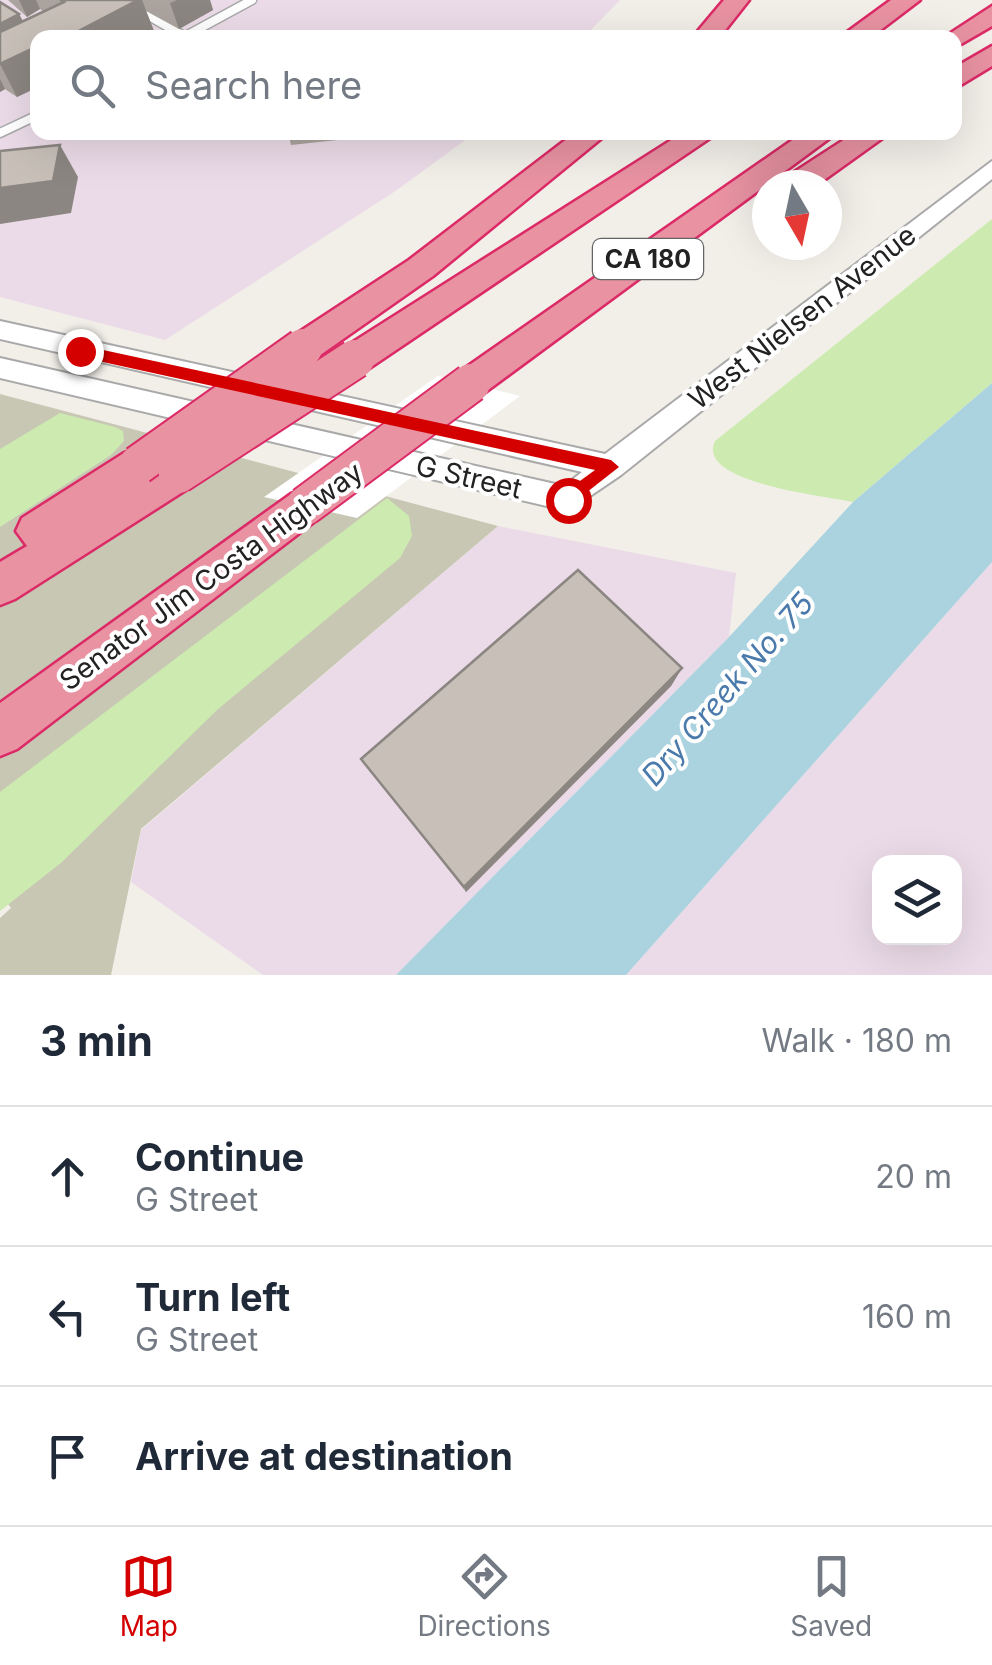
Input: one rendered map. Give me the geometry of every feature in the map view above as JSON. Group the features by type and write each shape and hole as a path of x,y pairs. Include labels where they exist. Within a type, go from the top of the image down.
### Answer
{"highway":[{"path":"691,30 714,0"},
{"path":"712,30 737,0"},
{"path":"864,30 908,0"},
{"path":"962,35 992,14"},
{"path":"962,77 992,57"},
{"path":"0,554 422,268 585,140"},
{"name":"CA 180","path":"0,585 693,140"},
{"name":"CA 180","path":"470,383 813,140"},
{"path":"819,170 865,140"},
{"path":"470,383 752,213"},
{"name":"Senator Jim Costa Highway","path":"0,732 470,383"}],"street":[{"name":"West Nielsen Avenue","path":"611,467 992,168"},
{"name":"G Street","path":"0,330 611,467"},
{"path":"52,382 80,351"},
{"name":"G Street","path":"0,368 568,500 611,467"}],"lane":[{"path":"121,0 171,30"},
{"path":"196,30 252,0"},
{"path":"0,133 30,119"}],"shaded area":[{"path":"0,0 620,0 591,30 30,30 30,140 465,140 397,190 165,340 0,297"},
{"path":"0,394 498,526 141,829 111,975 0,975 0,918 11,908 0,893"},
{"path":"498,526 736,573 729,637 396,975 263,975 131,882 141,830"},
{"path":"992,562 992,975 626,975"}],"green space":[{"path":"992,219 992,383 853,502 766,485 724,467 714,455 715,441"},
{"path":"60,413 115,427 123,431 124,441 111,455 0,527 0,449"},
{"path":"387,498 409,516 412,536 400,558 217,710 62,862 0,911 0,792"}],"water":[{"name":"Dry Creek No. 75","path":"992,383 992,562 626,975 396,975 729,637 853,502"}],"pier":[{"path":"438,376 520,396 357,518 264,497"}],"building":[{"path":"61,0 138,0 80,30 30,30 30,50 0,64 0,32 64,2"},
{"path":"0,2 19,14 0,24"},
{"path":"60,145 53,181 0,188 0,151"},
{"path":"578,570 682,668 464,887 361,759"}],"route":[{"path":"80,351 611,467 568,500"}]}
